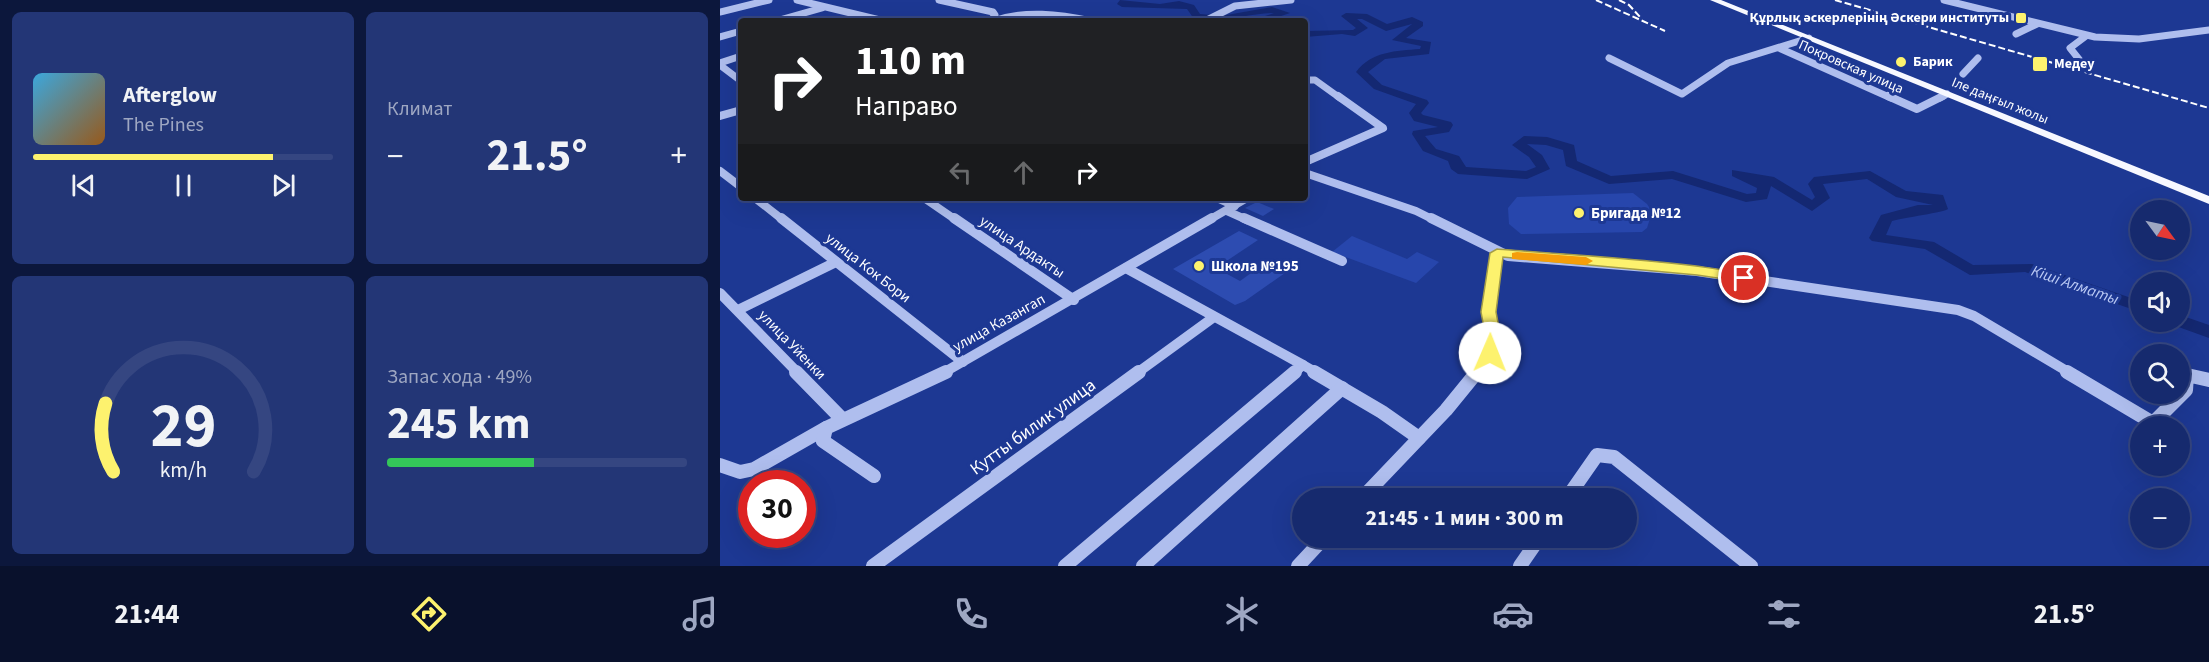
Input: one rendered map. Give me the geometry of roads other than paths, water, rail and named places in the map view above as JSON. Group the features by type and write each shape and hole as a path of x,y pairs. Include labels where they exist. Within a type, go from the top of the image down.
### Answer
{"main road":[{"name":"Іле даңғыл жолы","path":"1714,0 2209,200"}],"street":[{"path":"720,12 769,0"},
{"path":"797,0 870,18"},
{"path":"939,0 981,7 993,12 994,18"},
{"path":"1208,18 1220,10 1250,2 1291,0"},
{"path":"1944,0 2086,36 2139,39 2209,30"},
{"path":"787,18 823,8"},
{"path":"1003,18 1067,15 1079,18"},
{"path":"2016,34 2037,24"},
{"path":"720,37 738,32"},
{"path":"2082,63 2074,57 2070,48 2086,36"},
{"path":"1609,58 1682,94 1728,63 1809,38"},
{"name":"Покровская улица","path":"1779,48 1917,109 1947,94"},
{"path":"720,64 738,57"},
{"path":"1963,74 1978,58"},
{"path":"720,64 738,79"},
{"path":"1308,80 1315,80 1383,128 1308,161"},
{"path":"720,117 738,111"},
{"path":"720,171 738,185"},
{"path":"1308,174 1416,211 1497,253 1697,271 1958,310 1984,322 2153,423 2186,390 2187,375 2209,380"},
{"name":"улица Кок Бори","path":"759,201 963,363"},
{"name":"улица Ардакты","path":"928,201 1074,300"},
{"path":"1221,201 1231,208 1342,261"},
{"name":"улица Казангап","path":"720,465 740,472 754,469 842,419 963,363 1242,201"},
{"path":"1372,488 1479,372 1490,353 1489,312 1497,253"},
{"path":"738,310 836,262"},
{"path":"1126,268 1303,365 1419,438"},
{"name":"улица Уйенки","path":"720,293 842,419"},
{"name":"Кутты билик улица","path":"873,566 1214,317"},
{"path":"1065,566 1303,365"},
{"path":"1143,566 1342,388"},
{"path":"826,428 823,441 874,476"},
{"path":"1574,488 1594,459 1603,454 1614,457 1750,566"},
{"path":"1298,566 1315,548"},
{"path":"1520,566 1532,548"}],"waterway":[{"name":"Кіші Алматы","path":"1125,0 1122,4 1160,7 1179,4 1191,7 1197,17 1204,18"},
{"name":"Кіші Алматы","path":"1226,18 1263,10 1285,13 1266,18"},
{"name":"Кіші Алматы","path":"1308,34 1342,31 1355,33 1363,28 1346,16 1364,16 1386,28 1412,20 1419,24 1397,40 1427,44 1425,52 1382,57 1367,65 1362,72 1378,87 1423,103 1415,113 1418,118 1447,125 1445,129 1418,134 1427,149 1454,159 1456,166 1463,171 1527,175 1543,169 1542,165 1537,157 1519,145 1524,140 1547,141 1569,148 1571,163 1609,180 1673,175 1746,198 1762,196 1764,186 1737,173 1777,184 1812,207 1823,198 1815,184 1819,180 1870,175 1901,194 1918,198 1938,198 1941,209 1918,209 1886,218 1877,238 1929,245 1970,270 2026,267 2130,303"},
{"name":"Кіші Алматы","path":"2190,325 2209,332"}],"railway":[{"path":"1596,0 1665,31"},
{"path":"1619,0 1629,5 1641,18"},
{"path":"1835,0 2209,108"}],"place":[{"name":"Құрлық әскерлерінің Әскери институты","path":"2021,18"},
{"name":"Барик","path":"1901,62"},
{"name":"Медеу","path":"2040,64"},
{"name":"Бригада №12","path":"1579,213"},
{"name":"Школа №195","path":"1199,266"}]}
